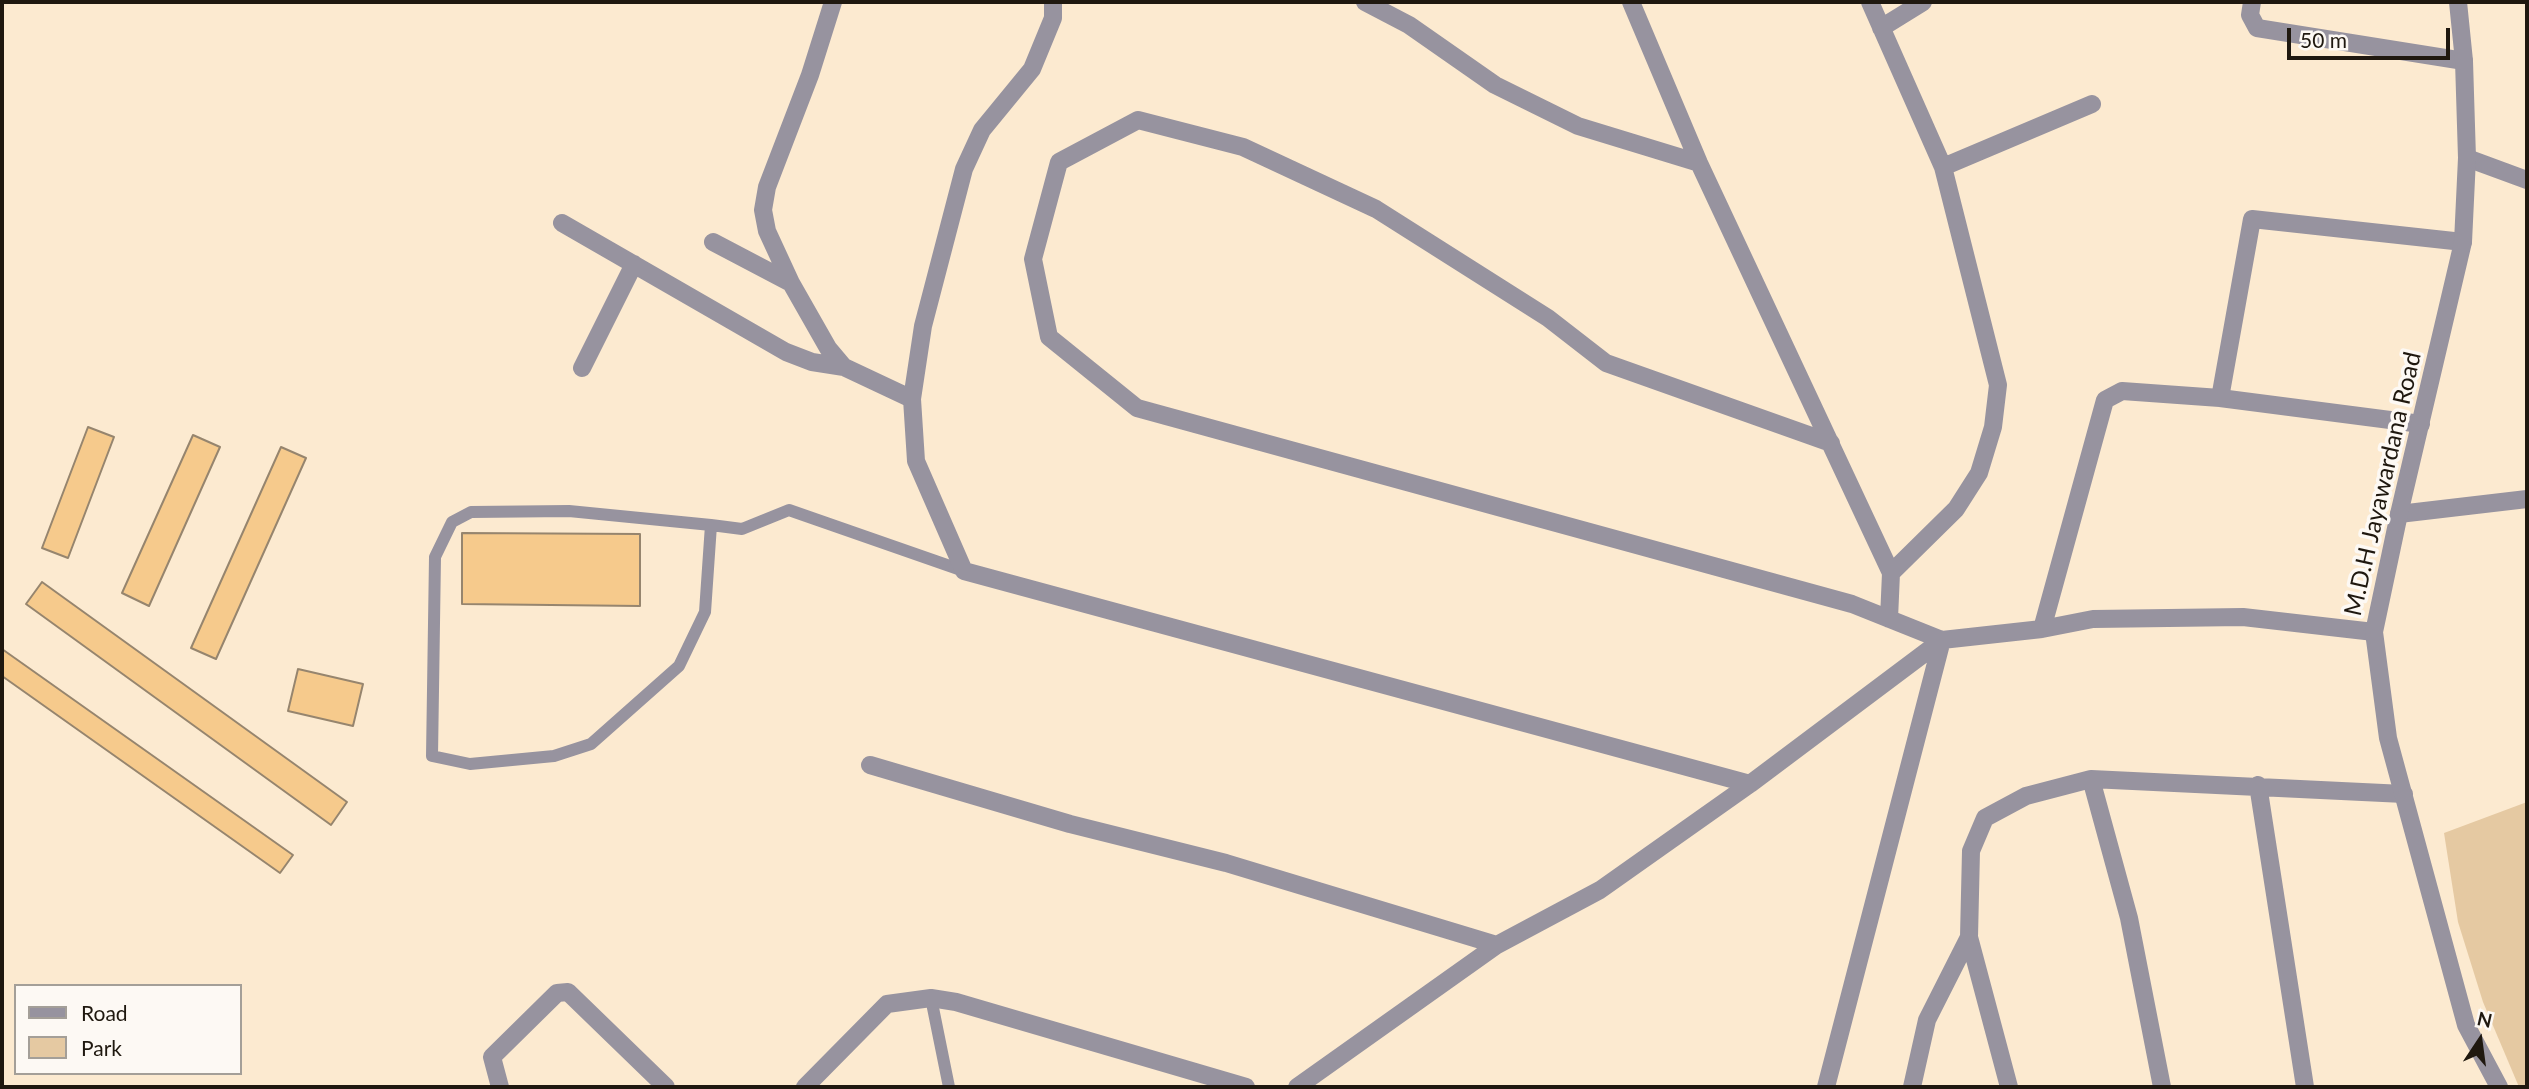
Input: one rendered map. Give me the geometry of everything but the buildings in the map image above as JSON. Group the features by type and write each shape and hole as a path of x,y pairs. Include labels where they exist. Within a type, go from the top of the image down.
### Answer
{"street":[{"path":"833,2 810,75 767,187 763,210 767,231 791,283 828,348 844,367"},
{"path":"1054,2 1053,18 1032,69 982,130 964,169 923,326 912,399 916,461 964,571 1749,784"},
{"path":"1365,2 1409,25 1495,85 1578,126 1699,163"},
{"path":"1631,2 1699,163 1891,573 1889,619"},
{"path":"1870,2 1943,167 1998,385 1993,427 1979,473 1956,509 1891,573"},
{"path":"1881,27 1923,2"},
{"path":"2252,2 2250,15 2257,28 2464,61"},
{"name":"M.D.H Jayawardana Road","path":"2458,2 2464,61 2468,158 2463,242 2374,632 2388,738 2466,1025 2498,1087"},
{"path":"1943,167 2092,104"},
{"path":"1830,443 1606,363 1548,318 1376,209 1243,147 1138,120 1059,162 1034,259 1049,337 1137,408 1852,604 1942,640 2042,629 2093,619 2243,617 2374,632"},
{"path":"2468,158 2527,180"},
{"path":"2220,398 2252,219 2463,242"},
{"path":"562,223 786,352 813,362 844,367 912,399"},
{"path":"713,242 791,283"},
{"path":"582,368 634,264"},
{"path":"2042,629 2105,400 2122,391 2220,398 2421,424"},
{"path":"2399,514 2527,499"},
{"path":"1297,1087 1497,945 1600,890 1749,784 1942,640"},
{"path":"1826,1087 1942,640"},
{"path":"870,765 1070,824 1226,863 1497,945"},
{"path":"2008,1087 1969,937 1971,850 1985,818 2026,796 2091,779 2404,794"},
{"path":"2091,779 2129,918 2162,1087"},
{"path":"2258,785 2305,1087"},
{"path":"1912,1087 1927,1020 1969,937"},
{"path":"500,1087 492,1057 557,993 568,992 666,1087"},
{"path":"805,1087 887,1004 931,998 956,1002 1246,1087"}],"lane":[{"path":"711,525 705,612 678,666 591,744 554,756 470,764 432,756 435,557 452,523 471,512 569,511 711,525 742,529 789,510 964,571"},
{"path":"931,998 949,1087"}],"green space":[{"path":"2527,802 2527,1087 2519,1087 2483,1002 2458,922 2444,833"}]}
